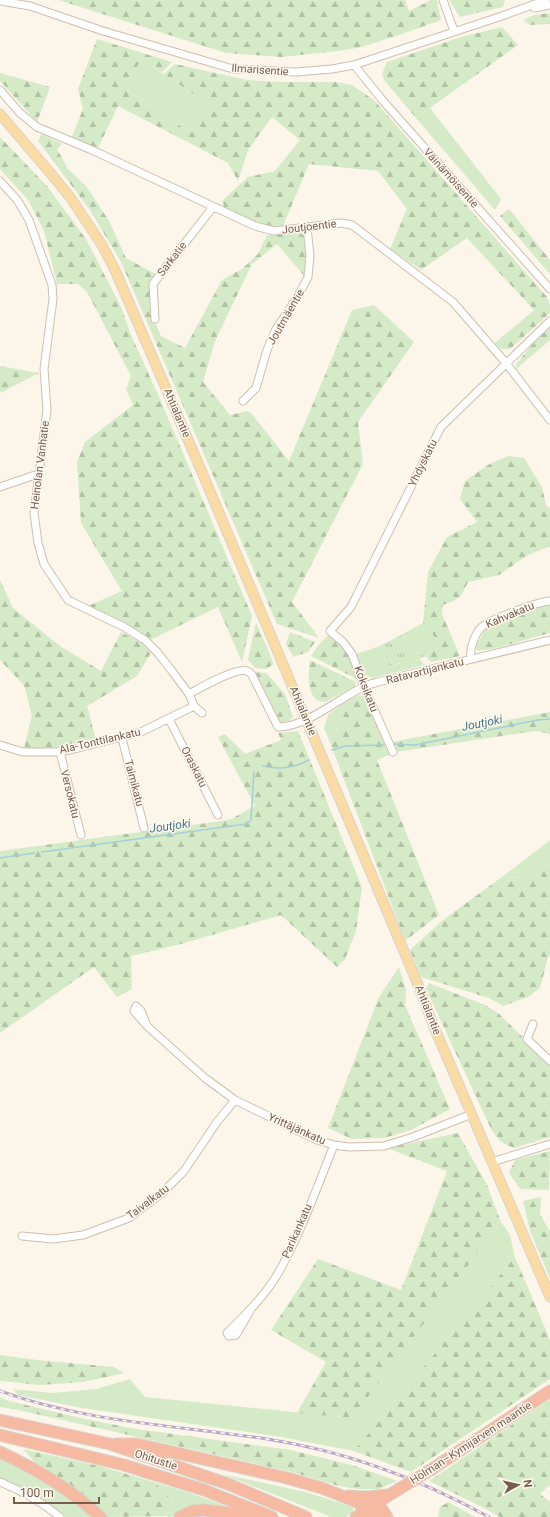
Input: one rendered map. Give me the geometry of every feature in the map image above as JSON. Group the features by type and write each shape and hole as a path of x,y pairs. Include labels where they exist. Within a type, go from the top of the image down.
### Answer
{"highway":[{"name":"Holman–Kymijärven maantie","path":"369,1514 395,1492 550,1391"},
{"name":"Ohitustie","path":"0,1420 16,1422 110,1444 228,1484 306,1517"},
{"name":"Ohitustie","path":"0,1435 131,1467 204,1490 269,1515"},
{"path":"110,1444 137,1444 200,1457 287,1478 357,1502 369,1514"},
{"path":"0,1452 36,1471 67,1490 100,1517"},
{"name":"Holman–Kymijärven maantie","path":"356,1517 369,1514 395,1492"},
{"path":"342,1496 368,1497 395,1492"},
{"path":"380,1506 387,1517"},
{"path":"180,1517 193,1511 204,1510 243,1516 269,1515"}],"main road":[{"name":"Ahtialantie","path":"0,114 70,197 102,245 115,270 307,719 550,1297"},
{"name":"Ahtialantie","path":"0,122 24,143"}],"street":[{"path":"443,0 454,32"},
{"name":"Ilmarisentie","path":"0,1 30,6 103,31 233,69 296,72 332,69 354,65 521,10 546,0"},
{"name":"Ilmarisentie","path":"521,10 550,5"},
{"name":"Väinämöisentie","path":"354,65 384,102 550,289"},
{"name":"Joutjoentie","path":"0,90 20,113 37,127 92,150 255,226 274,231 341,223 352,225 453,302 506,364 550,420"},
{"name":"Heinolan Vanhatie","path":"0,180 18,201 28,220 52,285 53,299 44,369 47,410 34,513 38,543 44,564 68,600 145,640 157,652 189,694 194,706 202,713"},
{"name":"Sarkatie","path":"155,319 153,284 213,207"},
{"name":"Joutmäentie","path":"243,401 256,388 267,350 276,329 297,298 308,277 310,255 307,228"},
{"name":"Yhdyskatu","path":"330,631 351,607 441,427 550,320"},
{"path":"0,487 38,474"},
{"name":"Kahvakatu","path":"470,660 469,652 482,627 526,607 550,601"},
{"name":"Koksikatu","path":"330,631 343,642 352,654 364,687 392,752"},
{"name":"Ratavartijankatu","path":"189,694 229,674 242,670 247,671 252,675 278,728 298,724 364,687 378,682 550,640"},
{"name":"Ala-Tonttilankatu","path":"0,745 23,752 60,752 122,738 141,732 194,706"},
{"name":"Oraskatu","path":"169,719 218,815"},
{"name":"Taimikatu","path":"122,738 144,828"},
{"name":"Versokatu","path":"60,752 81,835"},
{"path":"533,1024 527,1039 550,1061"},
{"name":"Yrittäjänkatu","path":"147,1026 205,1078 235,1100 304,1135 334,1145 349,1147 384,1146 413,1137 472,1114"},
{"name":"Taivalkatu","path":"22,1236 53,1239 83,1235 129,1218 162,1193 184,1171 217,1122 235,1100"},
{"path":"492,1162 550,1144"},
{"name":"Parikankatu","path":"250,1311 277,1275 297,1234 334,1145"},
{"path":"0,1482 37,1500 60,1517"}],"green space":[{"path":"58,0 405,0 409,11 431,0 437,0 441,20 362,47 281,57 226,53"},
{"path":"449,0 505,0 503,7 460,17"},
{"path":"550,13 550,24 530,25 523,20 534,15"},
{"path":"502,27 518,45 416,118 384,80 382,74 387,62 461,37"},
{"path":"97,39 172,62 162,72 142,59 123,87 189,132 208,104 164,74 175,64 247,80 282,82 336,82 352,85 374,100 547,297 550,305 550,313 510,349 501,349 495,343 534,310 467,238 421,270 390,249 407,209 378,171 309,164 283,226 268,226 261,224 225,209 222,201 248,177 275,171 300,140 272,117 248,150 238,181 228,163 118,106 97,150 71,139 83,109 78,89"},
{"path":"142,59 208,104 189,132 123,87"},
{"path":"0,73 50,87 37,122 0,81"},
{"path":"430,108 501,199 495,210 416,118"},
{"path":"42,134 62,144 57,149 68,169 86,186 109,221 126,258 157,275 149,285 154,288 156,325 161,336 185,348 222,280 242,269 258,254 267,235 299,232 305,236 308,255 306,278 277,244 252,264 215,341 203,382 230,415 247,411 251,413 289,461 352,310 374,305 414,342 358,422 363,464 292,602 319,638 277,624 121,262 90,210 38,141"},
{"path":"0,137 47,186 86,239 121,307 131,335 160,399 252,616 242,662 218,607 150,640 124,622 88,606 122,591 81,523 77,462 85,442 133,405 126,389 131,376 87,292 78,284 57,284 44,231 28,200 0,169"},
{"path":"509,209 550,260 550,274 500,216"},
{"path":"550,327 550,340 516,369 516,364 536,340"},
{"path":"0,366 39,373 0,393"},
{"path":"508,456 524,458 542,487 546,505 550,509 550,548 548,547 528,555 499,575 468,582 459,597 443,605 442,614 460,656 431,662 425,656 437,641 427,625 423,623 428,572 447,537 477,522 460,499 465,481 488,465"},
{"path":"0,580 13,608 60,646 101,671 121,632 142,643 151,653 137,676 87,706 96,740 47,749 24,749 32,715 24,685 0,660"},
{"path":"550,604 550,633 493,649 477,651 476,646 486,628 526,611"},
{"path":"256,622 274,664 266,669 255,668 248,660"},
{"path":"423,623 427,625 437,641 425,656 406,646 401,635"},
{"path":"290,632 315,642 308,652 293,657 286,644"},
{"path":"330,634 349,654 356,667 357,679 311,656 320,643"},
{"path":"401,635 406,646 425,656 419,659 388,666 377,647"},
{"path":"377,647 388,666 419,659 425,665 372,678 363,674 356,654"},
{"path":"310,660 356,682 354,687 325,702 319,701 311,692 309,679"},
{"path":"254,672 266,673 285,694 293,717 288,722 282,723 276,720"},
{"path":"360,695 366,699 389,755 377,760 439,915 406,940 331,745 351,698"},
{"path":"351,698 331,745 324,728 328,715"},
{"path":"550,712 550,734 535,731 396,752 392,742"},
{"path":"298,731 362,887 356,931 345,959 337,967 281,915 181,944 131,956 132,989 117,997 94,967 0,1033 0,851 229,820 255,806 218,737 225,734 245,754 281,740 278,733"},
{"path":"550,840 550,861 524,878 502,877"},
{"path":"550,861 550,956 548,957 540,988 528,997 503,1006 489,998 421,977 410,950 443,920 502,877 524,878"},
{"path":"399,967 406,990 405,1005 450,1109 411,1130 384,1138 352,1139 328,1128 379,997"},
{"path":"429,983 485,1005 498,1013 550,1064 550,1137 514,1148 501,1142 492,1131 426,989"},
{"path":"458,1133 487,1185 501,1222 352,1418 297,1413 326,1362 271,1330 318,1259 401,1290 447,1171 387,1148"},
{"path":"550,1151 549,1190 520,1189 509,1173 515,1160"},
{"path":"541,1197 540,1214 550,1232 550,1279 530,1231 523,1201"},
{"path":"501,1222 510,1235 515,1257 354,1451 281,1437 82,1408 18,1395 13,1389 52,1393 96,1389 130,1379 145,1397 352,1418"},
{"path":"515,1257 550,1340 550,1379 411,1472 354,1451"},
{"path":"0,1355 114,1367 124,1373 84,1382 40,1385 0,1381"},
{"path":"0,1397 9,1401 18,1410 0,1407"},
{"path":"550,1399 550,1485 540,1494 550,1502 550,1517 500,1517 429,1481"},
{"path":"9,1401 136,1429 291,1450 355,1466 397,1481 379,1489 358,1489 339,1486 292,1472 18,1410"},
{"path":"23,1449 99,1466 154,1482 173,1501 167,1516 105,1517 39,1467"},
{"path":"0,1457 19,1465 63,1492 94,1517 66,1517 35,1494 0,1478"},
{"path":"222,1474 306,1492 353,1507 353,1512 346,1517 331,1517"},
{"path":"154,1482 234,1509 167,1517 173,1501"},
{"path":"448,1502 475,1517 438,1517 440,1507"}],"waterway":[{"name":"Joutjoki","path":"394,744 415,745 538,720 550,719"},
{"name":"Joutjoki","path":"332,750 345,746 384,745"},
{"name":"Joutjoki","path":"263,766 286,768 309,760"},
{"name":"Joutjoki","path":"42,852 246,824 251,820 254,771"},
{"name":"Joutjoki","path":"0,858 34,853"}],"railway":[{"path":"0,1391 33,1402 99,1417 267,1439 325,1451 381,1468 409,1479 436,1490 489,1517"}]}
